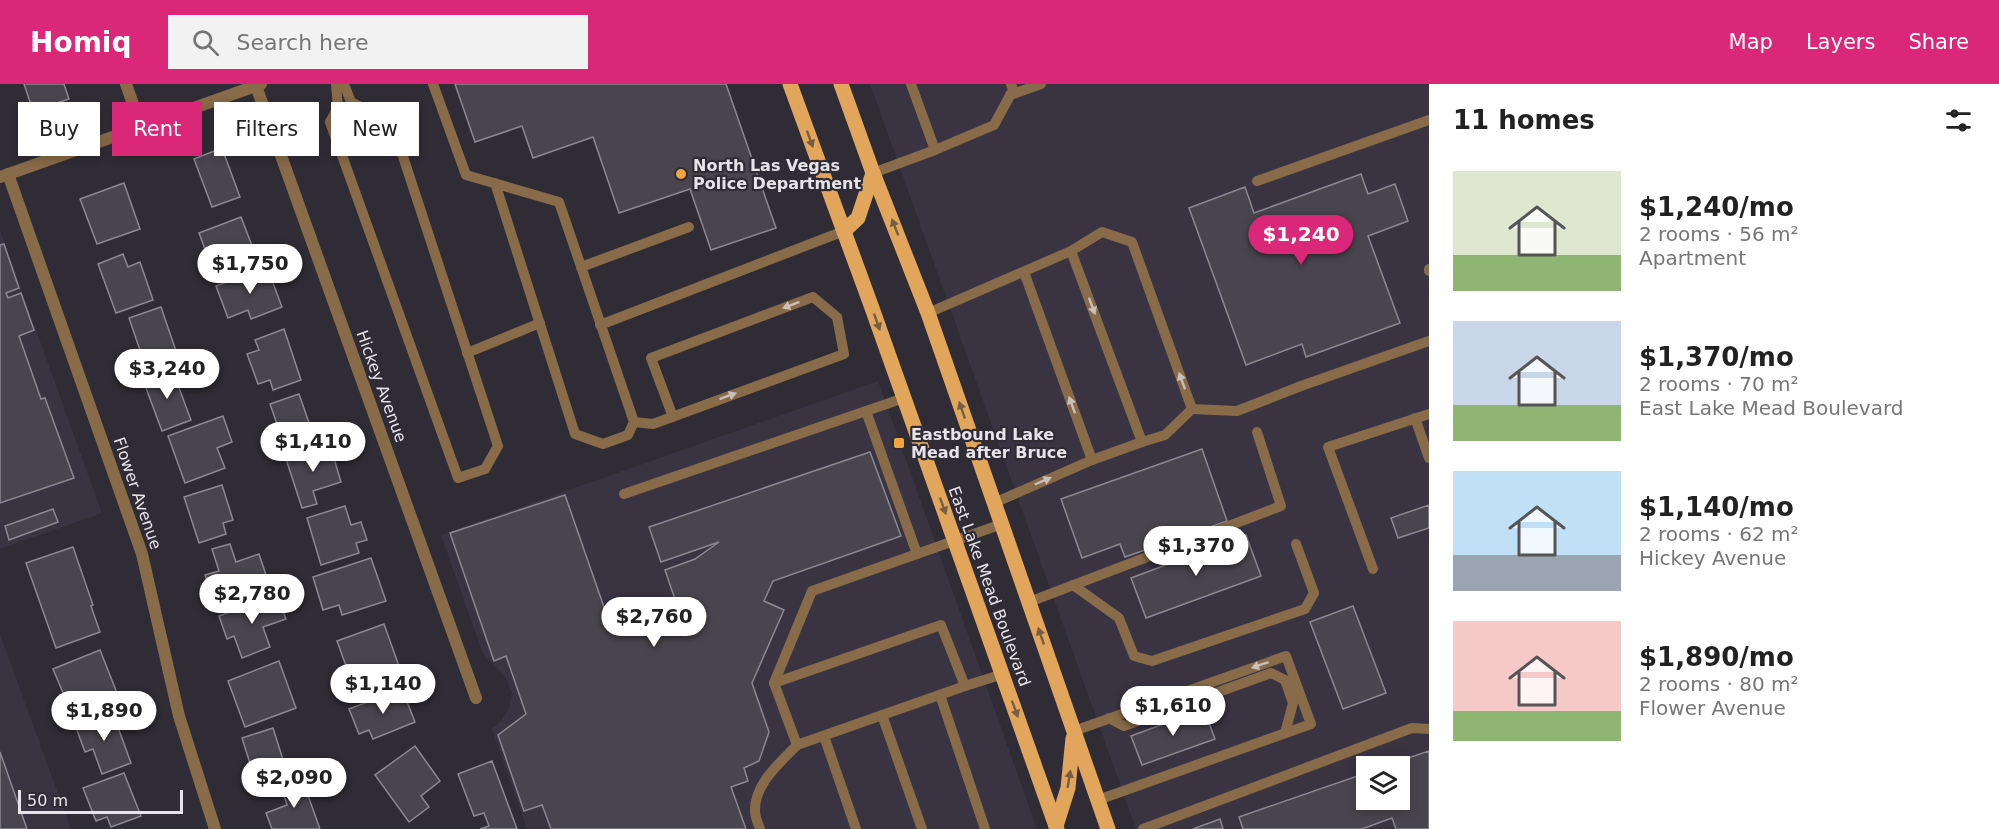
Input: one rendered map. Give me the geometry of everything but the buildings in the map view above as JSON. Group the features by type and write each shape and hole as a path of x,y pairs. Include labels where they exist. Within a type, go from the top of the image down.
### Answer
{"main road":[{"name":"East Lake Mead Boulevard","path":"790,84 1003,674 1054,828"},
{"name":"East Lake Mead Boulevard","path":"841,84 928,313 1108,829"},
{"path":"844,231 858,218 873,173"},
{"path":"1054,828 1068,788 1074,730"}],"street":[{"path":"126,84 132,102"},
{"path":"202,105 259,85"},
{"name":"Hickey Avenue","path":"259,85 476,698"},
{"path":"4,176 112,137"},
{"name":"Flower Avenue","path":"4,176 142,554 179,716 215,829"}],"lane":[{"path":"336,84 338,108 330,122 458,478 485,469 498,446 392,123 351,102 344,84"},
{"path":"433,84 466,175 495,183 559,202 634,422 628,435 603,444 575,434 495,183"},
{"path":"911,84 935,150"},
{"path":"873,173 994,125 1010,90 1041,84"},
{"path":"1257,181 1429,120"},
{"path":"581,267 689,227"},
{"path":"600,325 844,231"},
{"path":"928,313 1071,251 1102,232 1132,242 1192,410"},
{"path":"1071,251 1142,442"},
{"path":"1024,272 1092,460"},
{"path":"634,422 653,424 673,417 844,354 837,317 813,297 651,358 673,417"},
{"path":"467,353 540,323"},
{"path":"994,503 1092,460 1165,435 1192,410 1237,411 1429,341"},
{"path":"624,494 904,398"},
{"path":"866,411 917,554"},
{"path":"1373,569 1328,447 1429,414"},
{"path":"1415,418 1429,458"},
{"path":"1029,602 1281,506 1257,432"},
{"path":"797,745 774,683 812,591 1002,524"},
{"path":"1073,585 1119,618 1134,656 1152,661 1305,609 1314,593 1296,543"},
{"path":"774,683 941,625 965,686"},
{"path":"1074,730 1286,656 1311,724 1098,800"},
{"path":"1109,718 1124,726 1271,673 1285,680 1293,703 1285,733"},
{"path":"760,829 755,812 756,794 769,775 797,745 1003,674"},
{"path":"940,695 985,829"},
{"path":"882,716 922,829"},
{"path":"1143,829 1412,728 1429,729"},
{"path":"825,736 856,829"}],"shaded area":[{"path":"870,84 1429,84 1429,829 1136,829"},
{"path":"0,230 102,513 0,549"},
{"path":"878,381 1037,829 527,829 492,729 501,721 509,708 512,692 504,675 483,654 441,535"},
{"path":"0,634 71,829 0,829"}],"place":[{"name":"North Las Vegas Police Department","path":"681,174"},
{"name":"Eastbound Lake Mead after Bruce","path":"899,443"}]}
